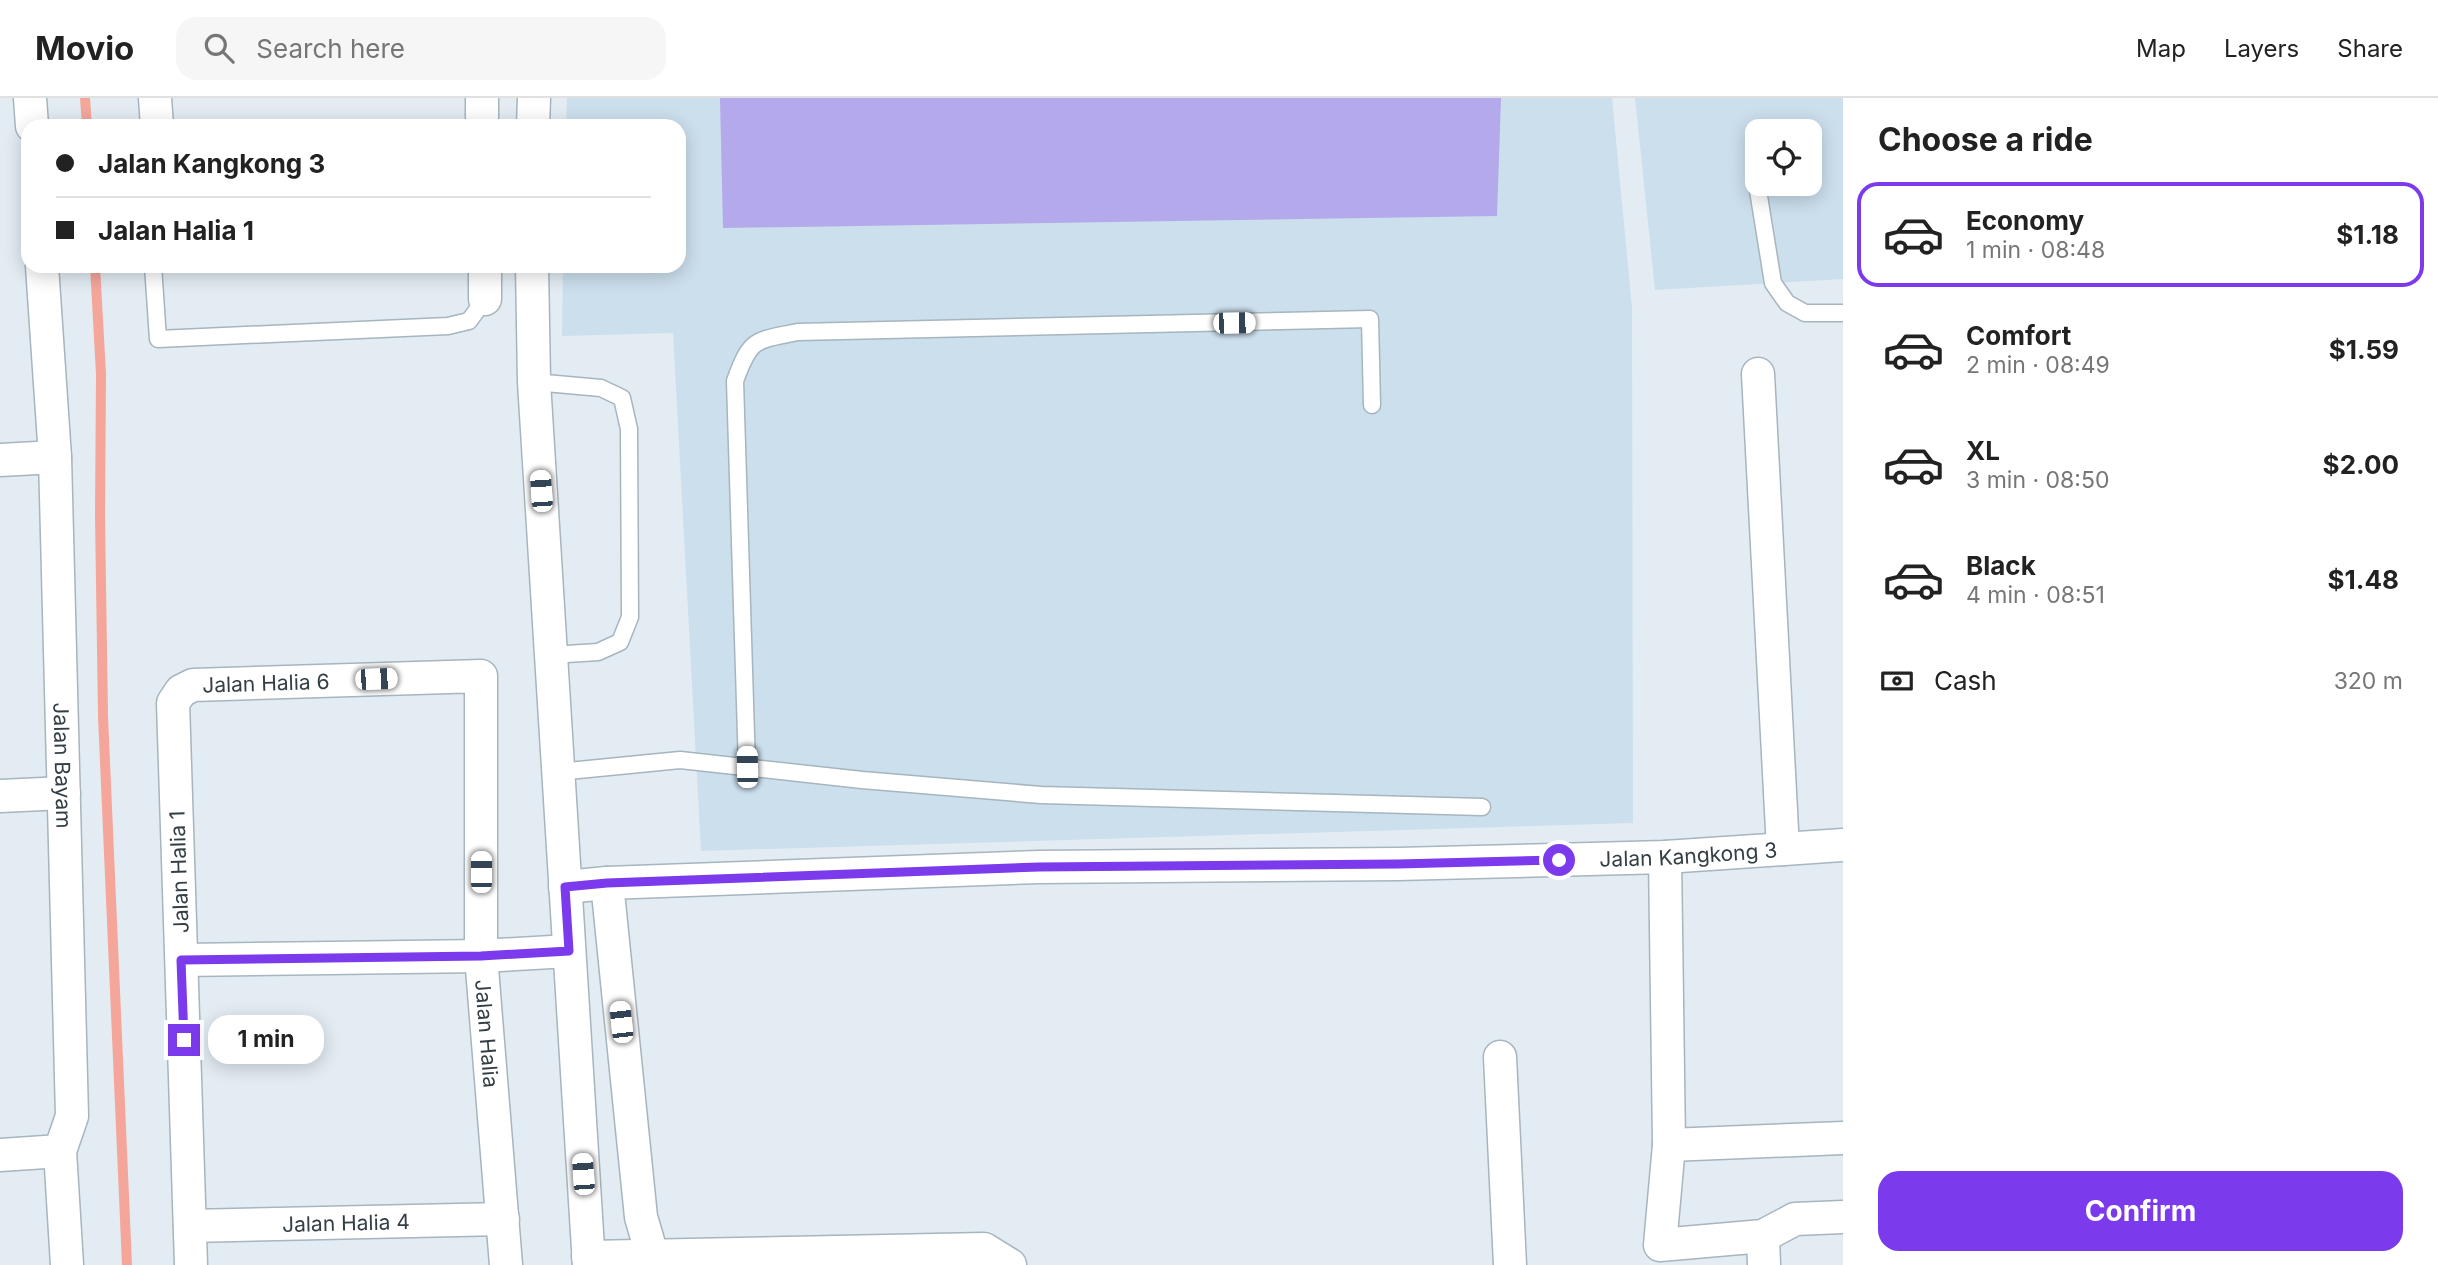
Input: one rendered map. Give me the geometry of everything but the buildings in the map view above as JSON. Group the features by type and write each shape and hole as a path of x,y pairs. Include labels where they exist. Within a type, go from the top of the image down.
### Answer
{"street":[{"path":"30,98 32,119"},
{"path":"155,98 156,119"},
{"path":"482,98 482,119"},
{"path":"533,119 534,98"},
{"name":"Jalan Bayam","path":"42,273 55,457 72,1116 60,1151 67,1265"},
{"path":"485,273 485,299"},
{"path":"532,273 534,382 589,1261 843,1259 984,1249 1010,1265"},
{"path":"1758,374 1783,849"},
{"path":"0,460 55,457"},
{"name":"Jalan Halia 6","path":"181,691 193,685 481,676"},
{"name":"Jalan Halia","path":"481,676 481,956 506,1265"},
{"name":"Jalan Halia 1","path":"181,691 173,703 191,1265"},
{"path":"0,796 64,793"},
{"name":"Jalan Kangkong 3","path":"565,887 607,883 1039,867 1398,864 1665,857 1843,845"},
{"path":"1665,857 1670,1145 1660,1245 1764,1251 1795,1219 1843,1217"},
{"path":"607,883 641,1217 654,1261"},
{"path":"181,960 481,956 569,951"},
{"path":"1500,1057 1510,1265"},
{"path":"1670,1145 1843,1138"},
{"path":"0,1155 60,1151"},
{"name":"Jalan Halia 4","path":"190,1226 503,1219"}],"lane":[{"path":"1759,196 1773,284 1787,303 1805,313 1843,313"},
{"path":"153,273 158,339 447,326 469,321 485,299"},
{"path":"747,767 735,381 745,354 760,340 798,332 1370,319 1373,405"},
{"path":"534,382 601,388 622,398 629,429 629,617 620,642 598,652 551,655"},
{"path":"558,772 680,760 862,780 1041,795 1482,807"}],"shaded area":[{"path":"567,98 1612,98 1632,308 1633,823 701,851 673,333 562,336 563,273 686,273 686,119 566,119"},
{"path":"720,98 1501,98 1497,216 723,228"},
{"path":"1635,98 1843,98 1843,279 1655,290"}],"waterway":[{"path":"85,98 86,119"},
{"path":"95,273 101,374 103,716 127,1265"}],"route":[{"path":"184,1040 181,960 481,956 569,951 565,887 607,883 1039,867 1559,860"}]}
